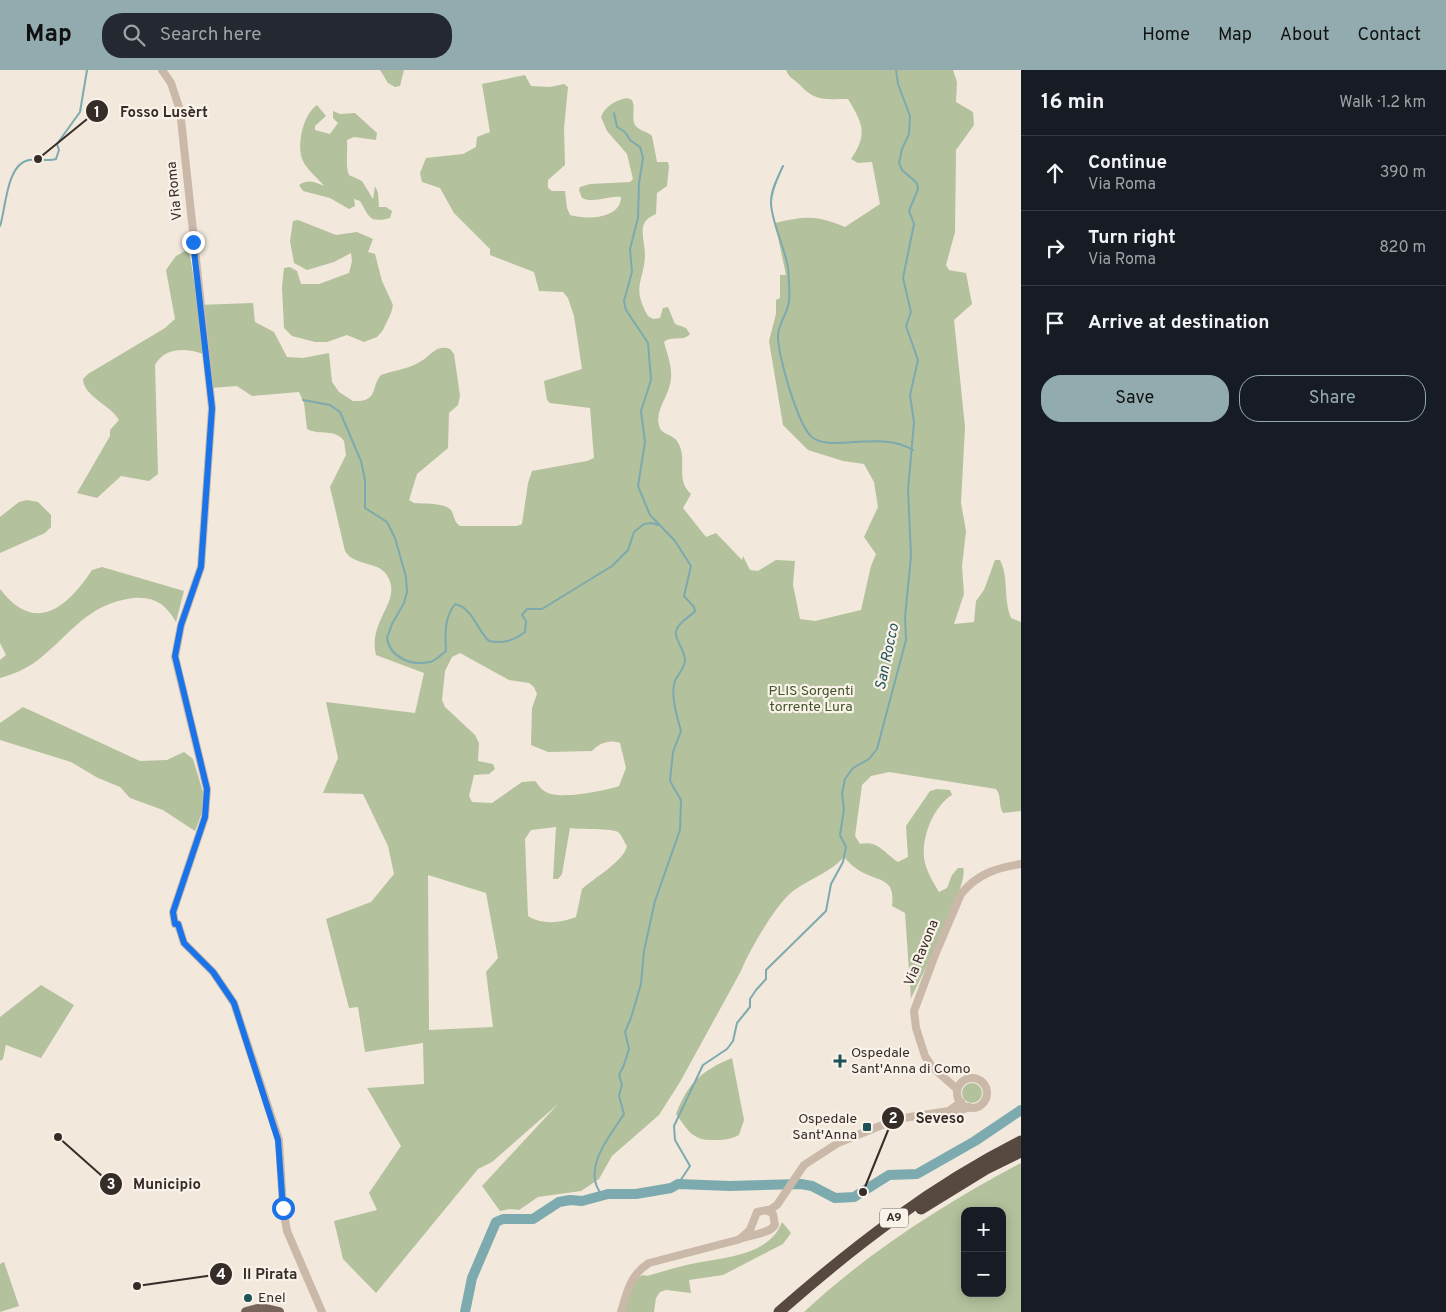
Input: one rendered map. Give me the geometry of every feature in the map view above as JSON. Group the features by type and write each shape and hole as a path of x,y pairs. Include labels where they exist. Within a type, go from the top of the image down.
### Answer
{"highway":[{"name":"A9","path":"779,1312 825,1272 883,1226 943,1185 1021,1142"},
{"name":"A9","path":"791,1312 837,1272 894,1228 986,1169 1021,1152"}],"main road":[{"path":"246,1312 262,1308 279,1312"}],"street":[{"name":"Via Roma","path":"162,70 171,83 180,110 212,408 201,567 181,625 175,656 207,789 208,802 205,817 173,912 175,924 178,924 184,943 213,972 234,1003 278,1140 283,1208 287,1231 322,1312"},
{"name":"Via Ravona","path":"957,1090 950,1081 932,1067 924,1056 916,1028 915,1004 961,894 970,883 984,873 1001,867 1021,864"},
{"path":"835,1146 898,1122 944,1116 983,1103 986,1089 978,1079 968,1078 963,1081 957,1090 960,1102 969,1107"},
{"path":"950,1081 963,1081"},
{"path":"742,1238 750,1230 757,1212 768,1211 777,1205 804,1165 835,1146 889,1121 950,1111 960,1102"},
{"path":"621,1312 634,1275 649,1263 761,1232 767,1232 773,1228 782,1195"},
{"path":"768,1211 775,1218"},
{"path":"753,1223 756,1229 761,1232"}],"green space":[{"path":"380,70 404,70 400,86 395,87 388,83"},
{"name":"PLIS Sorgenti torrente Lura","path":"786,70 953,70 957,82 956,102 973,112 974,125 956,150 955,232 946,265 949,270 966,273 972,304 954,320 965,427 961,503 966,531 962,566 964,594 954,624 974,622 976,601 984,590 995,560 1000,560 1003,567 1007,603 1011,618 1021,622 1021,811 1003,813 996,789 889,772 871,776 862,785 855,836 860,844 872,844 898,862 908,857 906,826 930,791 937,789 950,790 952,795 940,806 930,822 925,840 924,857 928,871 939,892 947,888 952,875 958,868 963,868 963,877 952,910 911,999 905,913 892,906 892,892 887,884 860,871 844,857 833,867 793,891 779,906 756,940 680,1082 659,1115 612,1156 599,1179 581,1191 538,1197 519,1210 500,1211 482,1186 558,1104 492,1162 478,1169 376,1293 343,1259 334,1221 377,1210 369,1193 401,1146 367,1088 424,1084 423,1043 365,1052 358,1007 349,1008 326,919 371,902 394,874 388,846 363,794 323,793 338,758 326,702 415,713 424,673 376,655 376,632 388,605 391,588 389,579 380,569 349,556 345,551 330,487 346,455 344,441 332,433 307,429 304,403 299,392 252,396 237,386 210,388 203,354 176,350 164,355 155,365 158,474 149,481 121,476 97,498 77,493 110,436 110,430 119,420 88,391 83,379 88,374 165,328 175,319 166,270 176,256 189,249 198,305 253,303 255,322 274,332 287,357 303,358 329,353 332,382 339,392 353,401 362,401 371,396 381,375 413,365 438,349 450,349 454,354 460,396 458,405 449,413 448,448 417,474 409,500 414,503 435,504 450,509 460,526 517,526 522,524 528,483 532,471 594,458 590,408 550,403 547,400 544,381 582,369 574,316 568,298 563,292 539,291 534,272 490,255 490,249 454,213 440,188 422,182 420,173 426,158 463,154 476,147 477,137 490,132 482,84 525,75 531,86 550,87 564,84 568,87 564,128 565,165 548,180 548,188 552,191 565,191 567,208 570,215 593,217 609,214 615,210 621,197 587,200 582,198 579,190 580,187 590,184 630,182 633,179 627,154 607,131 601,117 611,104 627,98 632,100 634,106 633,119 635,125 652,136 657,162 668,162 669,166 667,186 657,193 656,214 649,217 643,226 645,255 639,291 648,316 653,319 660,318 663,308 668,307 675,324 686,328 690,334 685,338 671,339 664,342 670,364 671,377 658,417 661,430 676,439 682,454 683,482 691,494 683,508 706,537 716,533 742,560 743,556 750,570 758,571 776,560 795,561 793,585 800,619 815,621 861,610 871,566 876,554 864,537 878,507 874,482 864,464 843,461 808,450 783,425 769,341 776,314 776,300 780,298 780,275 786,275 775,223 811,218 826,220 845,227 880,204 872,162 858,163 851,159 860,143 861,129 857,115 848,99 816,97 805,90","holes":["460,653 509,680 529,683 534,687 537,694 532,708 531,745 548,752 592,751 605,742 620,743 626,768 619,786 593,792 561,795 544,791 535,781 522,782 492,803 472,802 469,796 474,775 489,774 495,769 493,764 478,761 479,743 475,735 445,707 442,700 445,671 452,657","556,827 553,879 558,879 562,874 570,828 618,832 627,846 625,852 614,864 582,889 576,917 564,921 545,922 528,916 525,839 531,830","428,875 486,893 498,958 486,972 493,1027 429,1030"]},
{"path":"317,105 326,116 315,126 315,130 330,134 338,123 333,118 333,111 340,114 355,113 377,133 376,140 354,137 347,140 347,167 349,175 362,181 373,199 375,186 378,193 379,207 386,207 392,211 390,218 378,220 371,218 360,201 354,199 355,206 349,209 330,198 303,191 299,185 314,182 324,186 303,161 300,147 302,131 308,115"},
{"path":"298,220 336,235 357,232 373,239 368,252 375,254 382,281 393,305 383,330 377,337 364,342 347,335 327,342 315,342 292,336 284,328 282,287 284,268 290,267 297,271 301,284 319,284 349,273 352,261 351,253 334,262 307,270 294,263 290,241 293,221"},
{"path":"27,500 38,502 51,515 51,527 45,533 0,553 0,517 19,502"},
{"path":"102,567 184,591 176,622 168,610 159,602 147,598 117,601 91,613 33,663 20,671 0,678 0,660 6,655 0,643 0,589 13,603 26,611 38,613 50,611 61,605 72,595 92,570"},
{"path":"23,707 140,761 167,760 184,752 193,759 206,802 195,831 163,810 130,798 120,787 98,778 71,762 0,740 0,723"},
{"path":"41,985 74,1005 41,1058 6,1045 3,1059 0,1061 0,1017"},
{"path":"732,1058 744,1120 739,1135 719,1140 697,1137 688,1130 676,1114 685,1094 697,1079 712,1068"},
{"path":"972,1083 979,1086 982,1093 979,1100 972,1103 965,1100 962,1093 965,1086"},
{"path":"1021,1163 1021,1312 804,1312 828,1290 880,1250 963,1195"},
{"path":"782,1222 791,1233 783,1244 723,1275 689,1280 691,1293 666,1290 660,1292 656,1298 654,1312 621,1312 637,1278 685,1265 743,1254 756,1249 776,1234"},
{"path":"4,1262 19,1306 0,1312 0,1264"}],"waterway":[{"path":"0,226 11,178 21,163 36,159 56,159 59,150 57,144 80,112 87,70"},
{"name":"San Rocco","path":"678,1184 690,1166 675,1140 674,1126 703,1065 727,1049 733,1041 737,1023 750,1007 750,999 766,979 766,970 826,911 831,884 843,862 846,847 840,835 844,809 842,794 845,779 853,768 869,759 877,749 906,640 905,617 911,556 908,490 914,422 910,395 918,360 906,326 911,312 903,278 914,224 909,211 918,189 917,183 902,170 899,163 902,149 909,134 910,116 898,84 896,70"},
{"path":"603,1196 594,1176 596,1165 605,1143 624,1114 619,1096 622,1085 619,1075 629,1049 625,1032 641,984 644,951 655,901 680,830 681,800 670,781 673,752 681,731 673,692 676,678 684,666 685,660 676,631 682,622 695,611 694,607 684,596 691,566 675,541 650,515 638,486 645,442 641,411 651,380 648,343 626,310 624,301 632,272 630,249 638,218 639,183 643,158 640,147 617,127 614,113"},
{"path":"783,166 771,197 773,218 786,260 789,281 789,302 778,335 789,389 801,420 813,438 822,442 886,442 900,444 913,450"},
{"path":"303,400 330,405 340,412 361,461 365,480 365,508 387,522 395,538 406,577 407,592 404,603 392,624 387,638 392,651 403,659 416,663 430,662 446,651 447,621 455,604 461,606 470,614 489,641 503,642 516,638 525,632 526,621 522,615 527,609 542,609 612,566 628,550 634,532 644,524 652,523 658,525"},
{"path":"465,1312 472,1278 496,1222 503,1219 533,1219 559,1202 570,1200 582,1201 608,1194 636,1194 671,1188 678,1184 730,1186 801,1184 812,1186 835,1198 854,1197 889,1175 917,1174 975,1141 1021,1110"}],"place":[{"name":"Fosso Lusèrt","path":"38,159"},
{"name":"Ospedale Sant'Anna di Como","path":"840,1061"},
{"name":"Ospedale Sant'Anna","path":"867,1127"},
{"name":"Municipio","path":"58,1137"},
{"name":"Seveso","path":"863,1192"},
{"name":"Il Pirata","path":"137,1286"},
{"name":"Enel","path":"248,1298"}],"route":[{"path":"193,242 212,408 201,567 181,625 175,656 207,789 208,802 205,817 172,909 175,924 178,924 184,943 213,972 234,1003 278,1140 281,1160 283,1208"}]}
